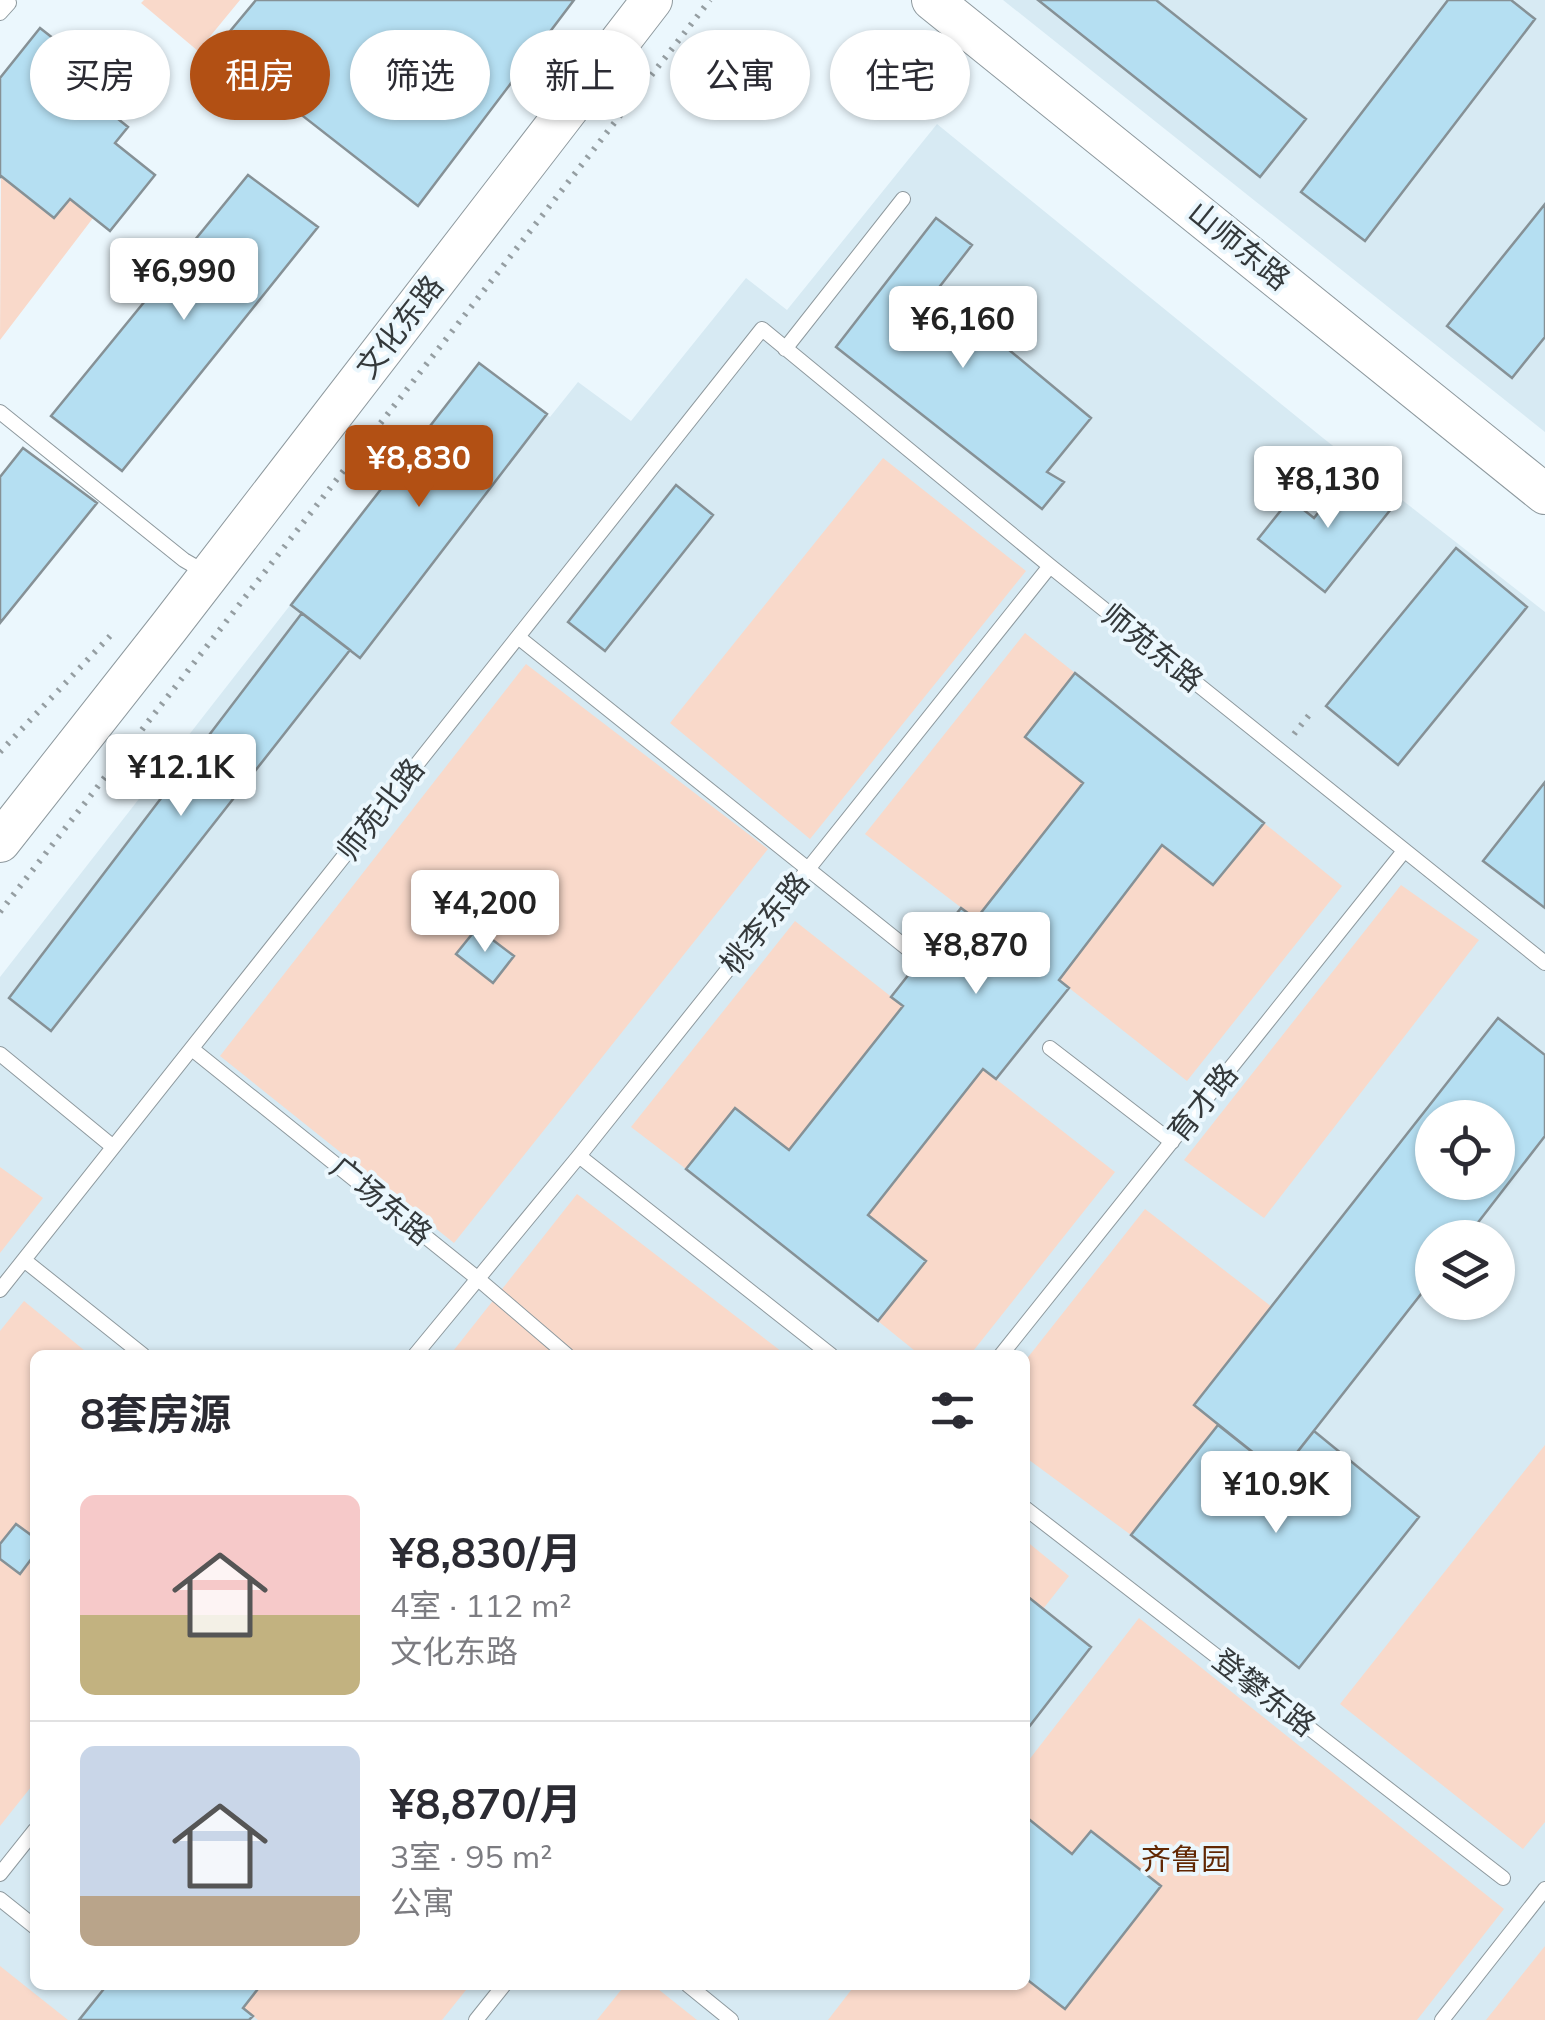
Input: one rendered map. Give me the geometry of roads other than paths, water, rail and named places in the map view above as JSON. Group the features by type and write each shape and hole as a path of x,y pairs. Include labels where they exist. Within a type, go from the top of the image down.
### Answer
{"main road":[{"name":"文化东路","path":"0,842 652,0"},
{"name":"山师东路","path":"932,0 1545,494"}],"lane":[{"path":"0,13 9,3 6,0"},
{"path":"785,348 903,199"},
{"name":"师苑东路","path":"762,329 1545,963"},
{"name":"师苑北路","path":"0,1290 762,329"},
{"path":"0,412 184,560 209,574"},
{"name":"桃李东路","path":"419,1350 1050,566"},
{"path":"518,637 908,949"},
{"name":"育才路","path":"1005,1350 1404,851"},
{"path":"1050,1048 1172,1142"},
{"name":"广场东路","path":"192,1049 561,1350"},
{"path":"0,1054 112,1146"},
{"path":"579,1156 824,1350"},
{"path":"24,1260 137,1350"},
{"name":"登攀东路","path":"1030,1512 1502,1878"},
{"path":"0,1874 30,1836"},
{"path":"1442,2020 1540,1907 1545,1889"},
{"path":"0,1899 30,1923"},
{"path":"476,2020 500,1990"},
{"path":"694,1990 731,2020"}],"park label":[{"name":"齐鲁园","path":"1186,1860"}]}
